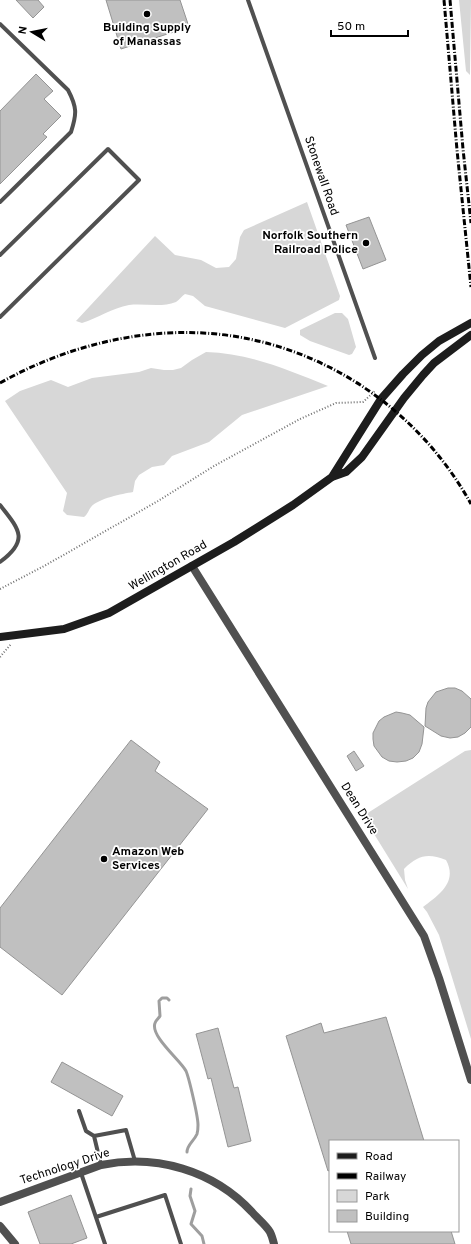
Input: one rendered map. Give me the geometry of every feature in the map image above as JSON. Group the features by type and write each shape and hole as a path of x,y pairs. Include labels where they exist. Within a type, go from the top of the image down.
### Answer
{"main road":[{"name":"Wellington Road","path":"332,477 381,399 404,374 439,341 471,323"},
{"name":"Wellington Road","path":"0,638 64,629 109,613 234,542 293,505 332,477 346,472 362,457 404,398 423,375 440,358 471,335"}],"street":[{"name":"Dean Drive","path":"192,566 424,936 439,978 471,1080"},
{"name":"Technology Drive","path":"0,1202 101,1165 134,1161 174,1165 198,1173 222,1186 244,1203 270,1232 274,1244"},
{"path":"0,1226 15,1244"}],"lane":[{"name":"Stonewall Road","path":"248,0 375,358"},
{"path":"0,24 68,90 74,102 75,120 70,132 0,202"},
{"path":"0,255 108,149 139,180 0,317"},
{"path":"0,505 17,527 19,537 18,544 14,550 0,562"},
{"path":"79,1111 86,1131 94,1136 126,1130 134,1161"},
{"path":"94,1136 101,1165"},
{"path":"81,1172 105,1244"},
{"path":"96,1218 165,1195 181,1244"}],"path":[{"path":"0,588 46,565 158,501 214,466 300,419 336,403 363,402 378,388"},
{"path":"0,657 18,635"}],"green space":[{"path":"459,0 471,0 470,75 466,71"},
{"path":"307,202 340,296 339,300 285,328 205,306 193,296 185,294 176,302 170,304 129,305 117,308 82,323 76,321 155,236 175,255 201,260 216,268 229,267 236,259 240,237 244,230"},
{"path":"335,313 342,313 348,319 356,347 352,354 349,355 310,341 300,335 300,330"},
{"path":"206,352 238,355 268,363 328,386 242,415 209,442 172,456 164,465 152,467 139,475 135,481 133,492 99,501 91,507 84,517 67,515 63,511 67,493 5,401 20,391 51,380 68,387 92,378 139,372 151,368 173,370 181,368"},
{"path":"471,750 471,1039 439,935 423,907 440,893 448,881 450,875 446,860 434,856 428,856 419,858 409,864 404,869 408,889 363,816 465,751"}],"building":[{"path":"16,0 38,0 44,7 33,18"},
{"name":"Building Supply of Manassas","path":"106,0 180,0 189,27 121,49"},
{"path":"36,74 53,91 44,99 61,116 43,134 47,137 0,184 0,111"},
{"name":"Norfolk Southern Railroad Police","path":"369,217 386,260 363,269 346,225"},
{"path":"448,688 455,688 462,691 471,699 471,727 458,737 450,738 441,736 425,726 426,708 428,702 436,692"},
{"path":"396,712 410,715 424,727 422,744 419,752 413,758 406,761 397,762 389,761 382,757 374,746 373,739 373,733 379,721"},
{"name":"Amazon Web Services","path":"131,740 160,762 155,771 208,809 62,995 0,947 0,908"},
{"path":"354,751 364,766 356,771 347,756"},
{"path":"386,1017 424,1140 329,1140 328,1171 286,1036 321,1023 324,1033"},
{"path":"218,1028 234,1088 238,1087 251,1141 228,1147 211,1078 208,1079 196,1034"},
{"path":"62,1062 123,1096 112,1116 51,1082"},
{"path":"71,1195 87,1238 71,1244 40,1244 28,1212"},
{"path":"347,1232 451,1232 455,1244 351,1244"}],"waterway":[{"path":"169,1000 167,998 162,998 159,1001 160,1016 155,1022 155,1028 166,1048 183,1066 189,1081 197,1114 198,1127 197,1134 188,1147 187,1152"},
{"path":"191,1189 190,1196 195,1211 191,1224 202,1236 204,1244"}],"railway":[{"path":"444,0 471,287"},
{"path":"450,0 471,223"},
{"path":"0,383 47,360 72,351 124,338 150,334 203,333 244,338 285,348 323,364 359,384 392,408 422,437 449,469 471,504"}],"place":[{"name":"Building Supply of Manassas","path":"147,14"},
{"name":"Norfolk Southern Railroad Police","path":"366,243"},
{"name":"Amazon Web Services","path":"104,859"}]}
